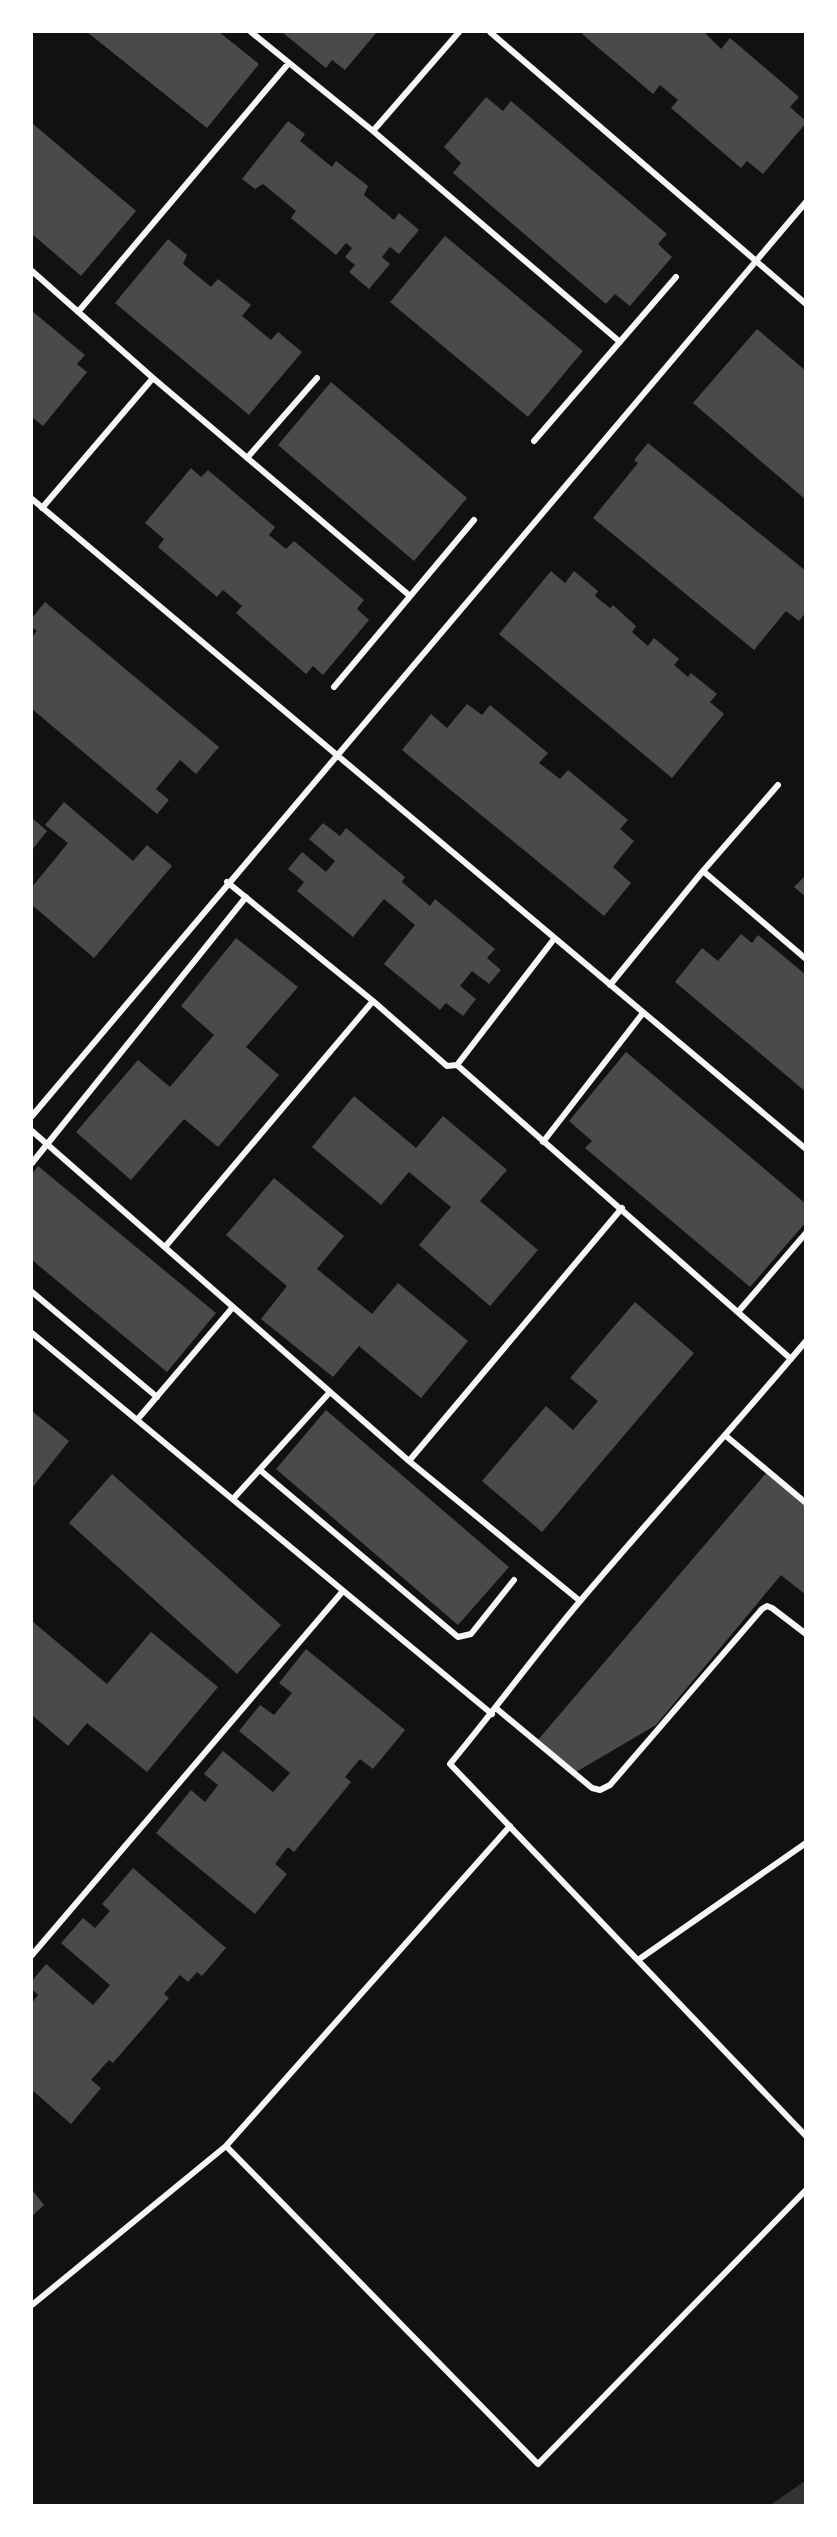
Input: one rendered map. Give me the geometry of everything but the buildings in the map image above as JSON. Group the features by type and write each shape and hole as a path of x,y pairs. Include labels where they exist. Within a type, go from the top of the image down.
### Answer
{"street":[{"path":"251,32 373,131 620,342"},
{"path":"373,131 459,32"},
{"path":"490,32 806,304"},
{"path":"78,312 288,64"},
{"path":"32,1116 227,882 806,202"},
{"path":"32,271 153,378 410,596"},
{"path":"534,441 676,278"},
{"path":"42,508 153,378"},
{"path":"248,458 317,378"},
{"path":"32,499 806,1149"},
{"path":"334,687 474,520"},
{"path":"610,985 703,871 778,785"},
{"path":"703,871 806,959"},
{"path":"227,882 374,1001 447,1066 457,1065 554,939"},
{"path":"32,1163 246,897"},
{"path":"165,1247 374,1001"},
{"path":"543,1142 643,1013"},
{"path":"457,1065 791,1359"},
{"path":"32,1131 409,1461 580,1601"},
{"path":"409,1461 622,1208"},
{"path":"738,1312 806,1233"},
{"path":"32,1292 157,1396"},
{"path":"137,1420 233,1307"},
{"path":"32,1333 343,1591 592,1788 600,1790 610,1785 762,1609 767,1606 772,1608 806,1634"},
{"path":"806,1341 726,1436 580,1601 450,1764 806,2136"},
{"path":"232,1499 330,1392"},
{"path":"726,1436 806,1503"},
{"path":"260,1470 458,1637 471,1634 514,1580"},
{"path":"32,1955 343,1591"},
{"path":"32,2305 226,2146 510,1826"},
{"path":"638,1960 806,1843"},
{"path":"226,2146 538,2464 806,2190"}],"shaded area":[{"path":"805,2481 805,2505 770,2505"}]}
